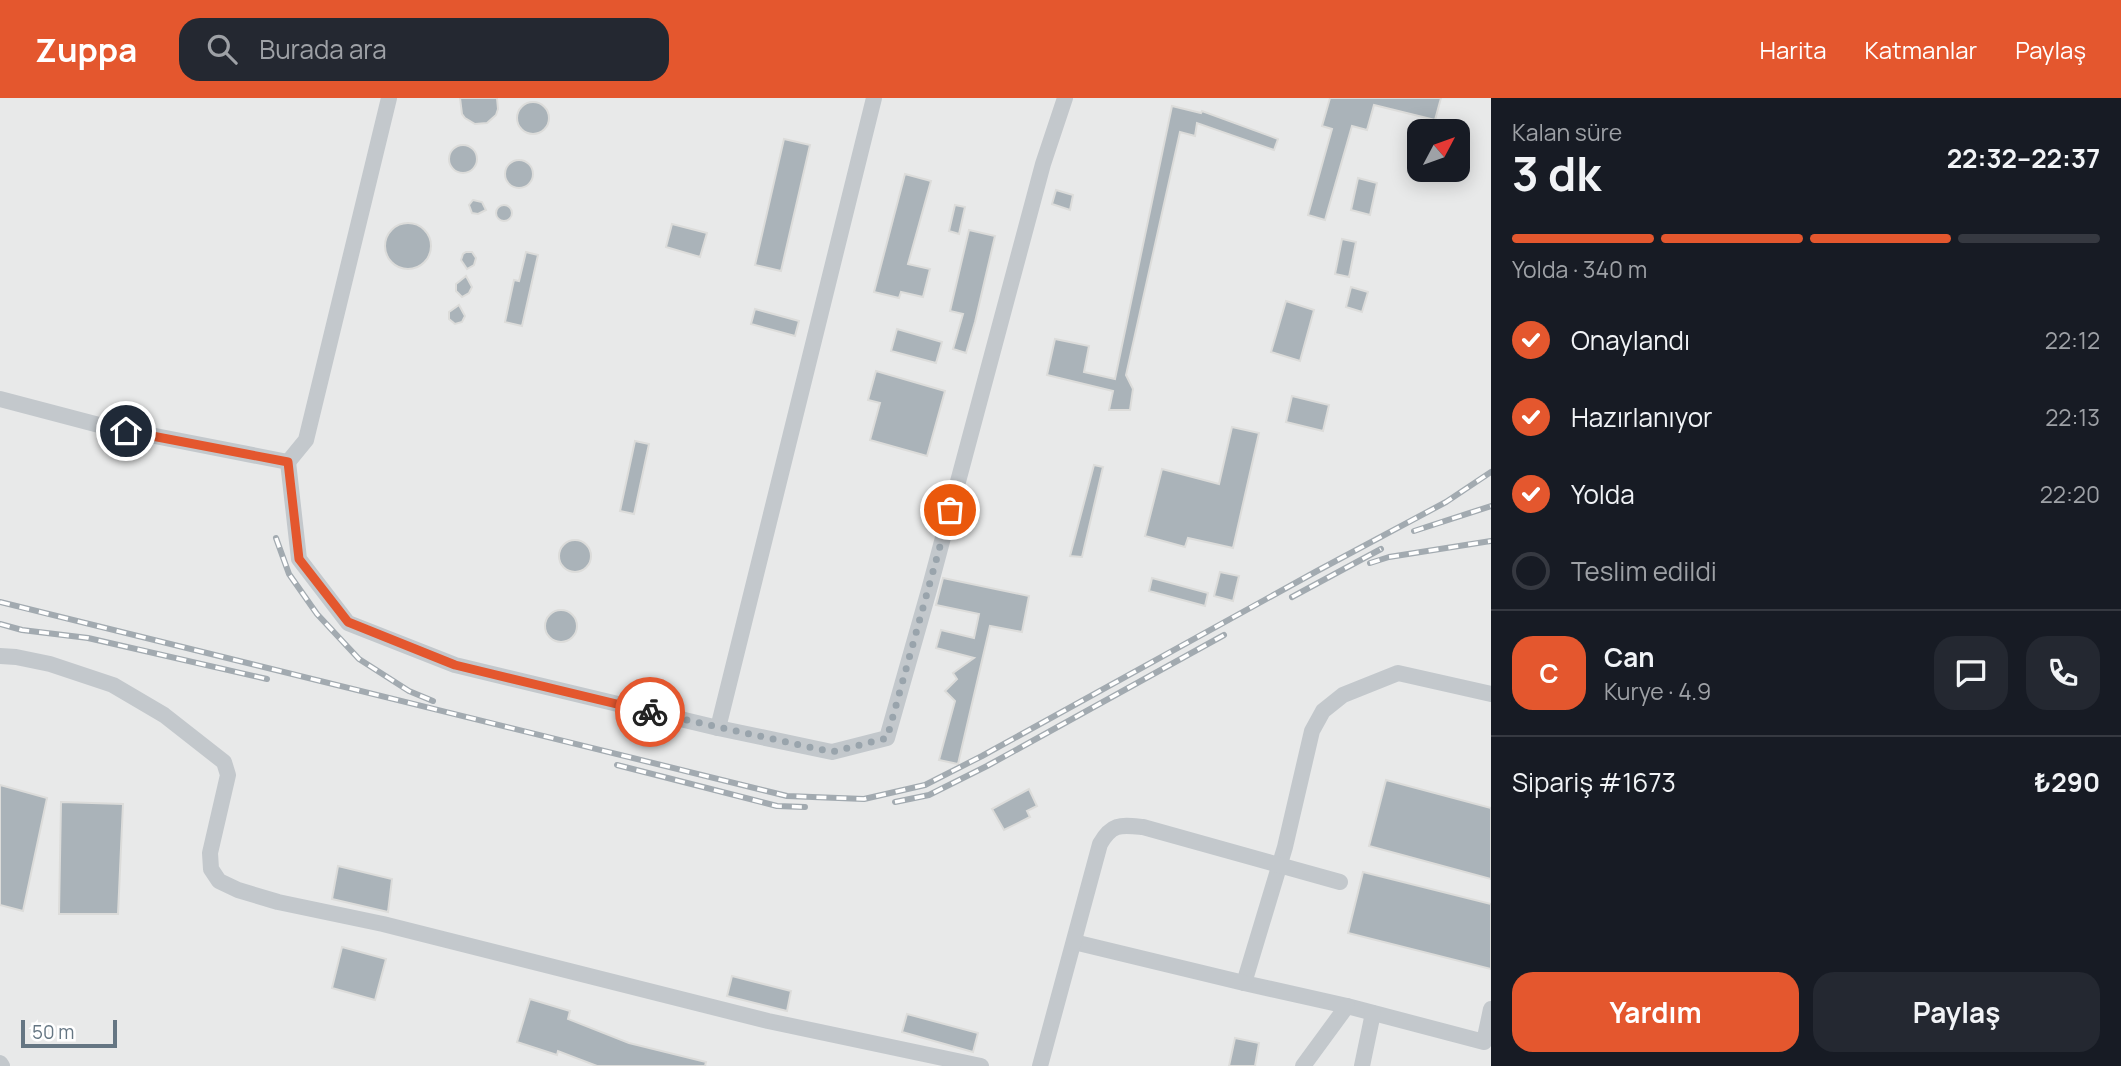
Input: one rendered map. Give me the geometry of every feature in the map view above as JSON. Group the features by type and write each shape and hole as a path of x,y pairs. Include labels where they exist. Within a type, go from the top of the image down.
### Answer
{"street":[{"path":"389,98 306,440 288,462 299,559 348,622 455,665 718,728 832,752 887,738 1043,164 1065,98"},
{"path":"718,728 874,98"},
{"path":"0,399 99,425 288,462"},
{"path":"0,656 50,664 113,685 164,715 224,762 228,775 210,853 211,869 219,881 238,890 768,1021 981,1066"},
{"path":"1244,983 1280,864 1312,731 1324,710 1343,695 1398,673 1491,694"},
{"path":"1040,1066 1100,844 1106,833 1120,825 1143,827 1340,882"},
{"path":"1074,942 1347,1006 1488,1043 1491,1009"},
{"path":"1303,1066 1347,1006"},
{"path":"1362,1066 1373,1013"}],"shaded area":[{"path":"0,98 1491,98 1491,1066 0,1066"}],"building":[{"path":"460,98 497,98 496,115 487,123 475,124 462,114"},
{"path":"1330,98 1441,98 1435,119 1374,105 1367,130 1352,126 1325,220 1308,215 1332,129 1322,126"},
{"path":"533,102 544,107 549,118 544,129 533,134 522,129 517,118 522,107"},
{"path":"1172,106 1201,113 1202,111 1278,139 1274,150 1197,123 1195,136 1180,132 1126,375 1133,389 1130,410 1109,410 1113,391 1047,375 1055,339 1089,346 1084,372 1115,379"},
{"path":"784,139 810,145 781,271 755,265"},
{"path":"463,145 473,149 477,159 473,169 463,173 453,169 449,159 453,149"},
{"path":"519,160 529,164 533,174 529,184 519,188 509,184 505,174 509,164"},
{"path":"905,174 931,181 908,264 930,269 923,297 901,292 899,298 874,292"},
{"path":"1358,178 1377,183 1370,215 1351,210"},
{"path":"1056,190 1073,195 1070,210 1052,204"},
{"path":"473,200 482,202 486,210 478,214 472,213 469,205"},
{"path":"504,205 512,213 504,221 496,213"},
{"path":"955,205 965,207 959,234 949,231"},
{"path":"408,223 424,230 431,246 424,262 408,269 392,262 385,246 392,230"},
{"path":"672,224 707,233 700,257 666,247"},
{"path":"969,230 995,236 966,353 953,349 963,314 950,311"},
{"path":"1342,239 1356,242 1349,277 1335,274"},
{"path":"466,252 472,252 476,258 474,265 467,269 461,260"},
{"path":"526,252 538,255 522,326 505,322 514,280 519,281"},
{"path":"466,276 472,287 469,293 462,297 456,291 456,284"},
{"path":"1351,287 1368,292 1362,312 1346,307"},
{"path":"1286,301 1314,310 1300,361 1271,352"},
{"path":"459,305 465,316 462,322 455,324 449,319 449,312"},
{"path":"755,309 799,321 795,336 751,324"},
{"path":"897,329 942,342 936,363 891,351"},
{"path":"876,371 945,391 927,456 870,440 880,403 868,400"},
{"path":"1292,396 1329,405 1323,431 1286,422"},
{"path":"1232,427 1259,433 1233,548 1188,538 1185,547 1145,536 1162,469 1219,484"},
{"path":"635,441 649,444 634,514 620,511"},
{"path":"1094,465 1103,467 1082,557 1070,556"},
{"path":"575,540 586,545 591,556 586,567 575,572 564,567 559,556 564,545"},
{"path":"1220,572 1239,576 1233,601 1214,596"},
{"path":"943,578 1029,596 1022,632 990,626 958,764 939,760 955,701 945,691 957,679 953,673 974,658 936,648 941,630 974,638 979,614 936,605"},
{"path":"1152,578 1208,593 1205,606 1149,591"},
{"path":"561,610 572,615 577,626 572,637 561,642 550,637 545,626 550,615"},
{"path":"1386,780 1491,808 1491,879 1369,846"},
{"path":"0,785 47,798 23,911 0,905"},
{"path":"1029,789 1037,806 1027,811 1030,817 1004,830 992,809"},
{"path":"61,802 123,804 118,914 59,914"},
{"path":"338,866 392,879 388,912 332,899"},
{"path":"1363,872 1491,904 1491,969 1348,933"},
{"path":"342,947 386,959 375,1000 332,988"},
{"path":"732,976 791,991 787,1011 727,996"},
{"path":"530,999 570,1011 568,1019 629,1043 706,1062 705,1066 597,1066 558,1051 557,1055 517,1042"},
{"path":"907,1014 978,1033 973,1052 902,1032"},
{"path":"1235,1038 1259,1043 1255,1066 1229,1066"}],"railway":[{"path":"0,602 787,796 864,799 925,785 982,756 1446,502 1491,472"},
{"path":"1414,531 1491,506"},
{"path":"276,538 289,574 317,614 359,659 409,691 433,701"},
{"path":"1370,563 1389,557 1491,541"},
{"path":"1292,597 1381,549"},
{"path":"0,624 22,630 88,638 267,679"},
{"path":"895,802 929,795 987,766 1224,635"},
{"path":"617,765 777,806 805,807"}],"way so far":[{"path":"650,712 832,752 887,738 950,510"}],"route":[{"path":"126,431 288,462 299,559 348,622 455,665 650,712"}]}
